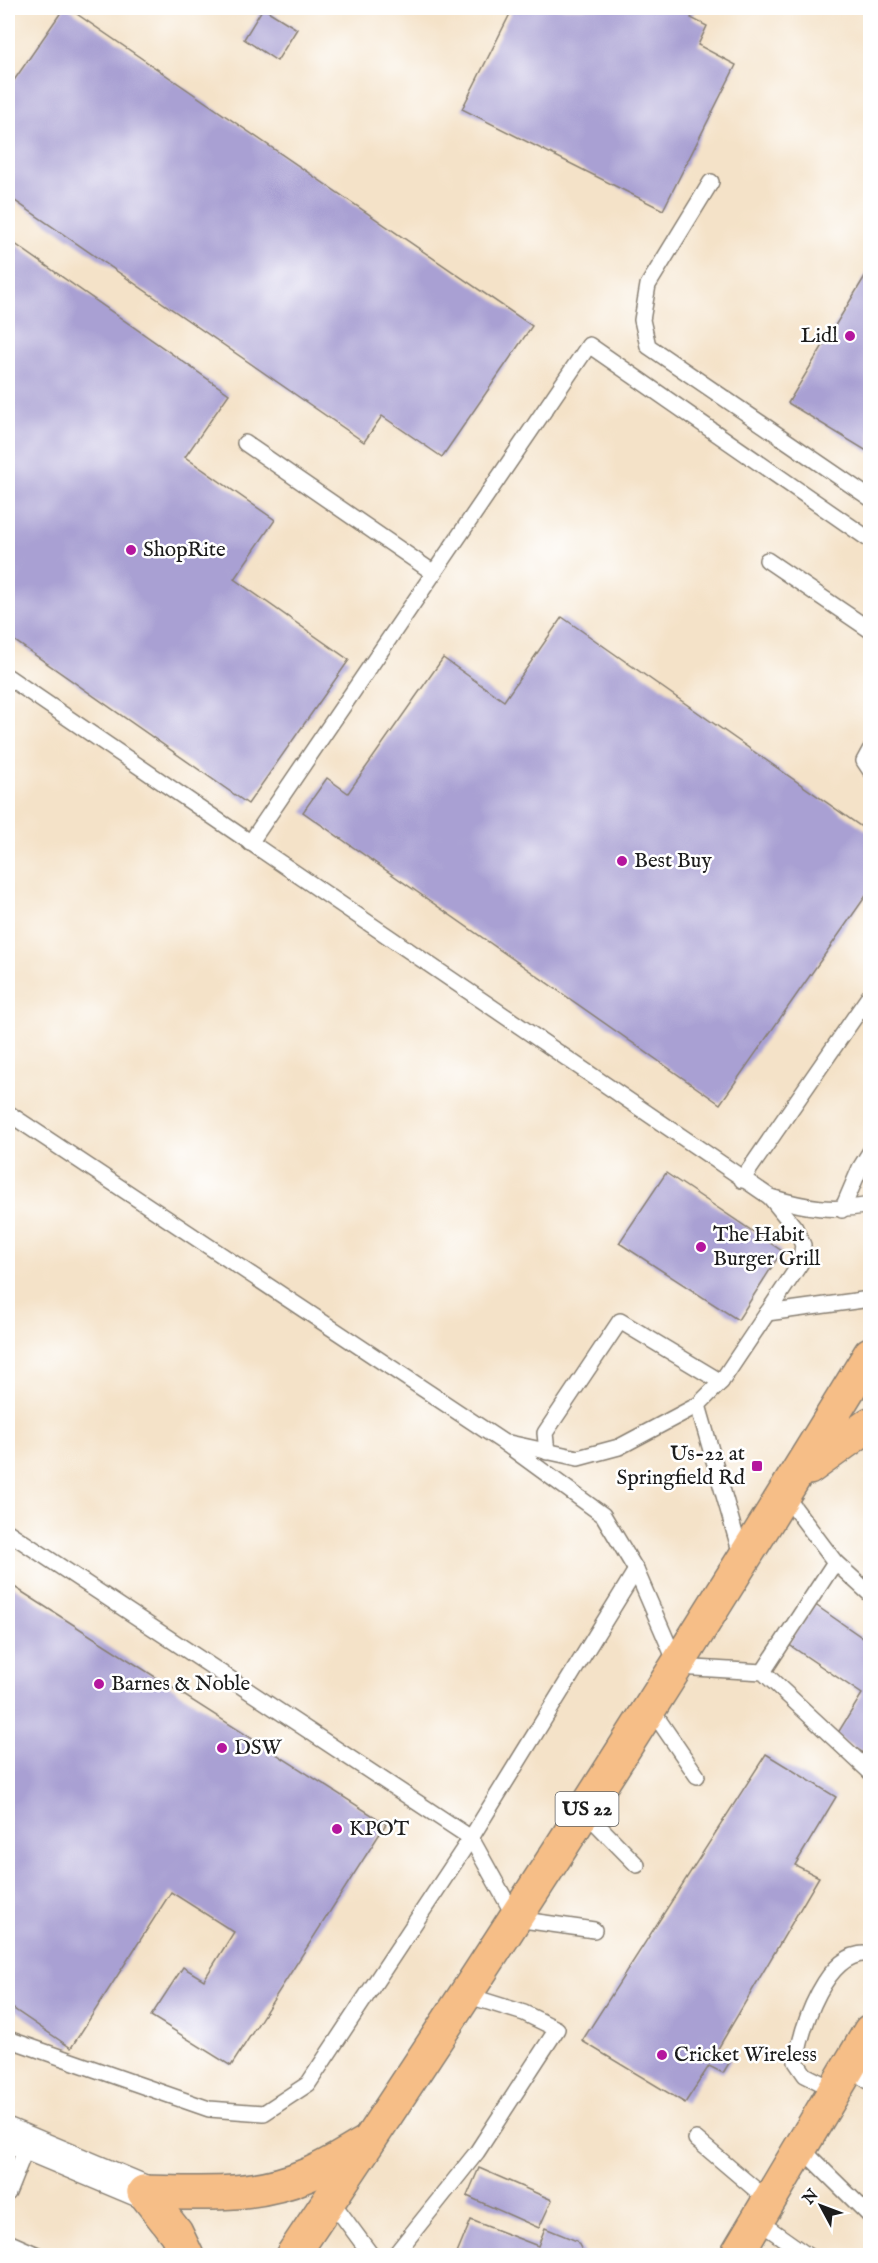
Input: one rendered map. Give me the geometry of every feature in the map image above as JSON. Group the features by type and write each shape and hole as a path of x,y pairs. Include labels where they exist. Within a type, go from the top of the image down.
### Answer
{"highway":[{"name":"US 22","path":"292,2256 516,1919 678,1667 870,1354"},
{"path":"789,1487 870,1424"},
{"path":"736,2256 800,2147 851,2080 870,2031"},
{"path":"144,2192 215,2194 260,2189 306,2176 371,2140"},
{"path":"144,2192 176,2233 187,2256"}],"street":[{"path":"18,2139 144,2192"}],"lane":[{"path":"711,182 648,285 642,320 648,346 870,498"},
{"path":"250,843 589,345 870,540"},
{"path":"245,443 434,573"},
{"path":"767,560 870,630"},
{"path":"8,677 742,1180 770,1197 808,1208 842,1210 870,1205"},
{"path":"870,750 864,760 870,770"},
{"path":"742,1180 870,995"},
{"path":"8,1113 503,1442 603,1515 636,1570 678,1667 763,1672 870,1772"},
{"path":"842,1210 860,1168 870,1152"},
{"path":"503,1442 578,1458 619,1447 698,1406 721,1382 800,1264 803,1245 795,1228 770,1197"},
{"path":"766,1313 870,1299"},
{"path":"547,1452 546,1433 620,1321 721,1382"},
{"path":"698,1406 733,1535 743,1563"},
{"path":"789,1487 835,1562 870,1594"},
{"path":"8,1532 471,1838 516,1919 594,1930"},
{"path":"763,1672 835,1562"},
{"path":"8,2039 209,2109 264,2113 308,2084 471,1838 636,1570"},
{"path":"651,1709 697,1776"},
{"path":"585,1812 637,1865"},
{"path":"851,2080 805,2075 796,2062 800,2038 814,2003 832,1973 845,1959 860,1953 870,1954"},
{"path":"394,2256 477,2152 557,2029 524,2013 466,1995"},
{"path":"8,2193 18,2139"},
{"path":"696,2139 808,2256"},
{"path":"800,2147 870,2216"},
{"path":"330,2199 372,2256"},
{"path":"8,2242 40,2256"}],"building":[{"path":"64,8 68,8 532,326 442,457 382,416 364,442 8,196 8,89"},
{"path":"263,8 297,29 277,61 244,39"},
{"path":"513,8 696,8 691,18 707,26 698,45 736,65 663,210 462,109"},
{"name":"ShopRite","path":"8,239 229,394 185,457 275,520 234,579 349,660 248,804 8,636"},
{"name":"Lidl","path":"870,268 870,453 788,403"},
{"name":"Best Buy","path":"562,617 870,833 870,890 720,1104 303,812 327,778 348,793 443,658 504,701"},
{"name":"The Habit Burger Grill","path":"666,1173 782,1251 738,1320 619,1243"},
{"path":"8,1583 386,1824 231,2066 151,2016 183,1967 204,1980 234,1932 171,1892 71,2048 8,2005"},
{"path":"814,1604 870,1643 870,1757 836,1736 862,1694 788,1644"},
{"path":"766,1754 836,1797 795,1865 819,1877 716,2052 731,2060 723,2073 709,2066 685,2103 582,2041"},
{"path":"479,2168 552,2200 539,2228 467,2196"},
{"path":"471,2220 538,2246 545,2228 577,2241 585,2256 456,2256"}],"place":[{"name":"Lidl","path":"850,336"},
{"name":"ShopRite","path":"131,550"},
{"name":"Best Buy","path":"622,861"},
{"name":"The Habit Burger Grill","path":"701,1247"},
{"name":"Us-22 at Springfield Rd","path":"757,1466"},
{"name":"Barnes & Noble","path":"99,1684"},
{"name":"DSW","path":"222,1748"},
{"name":"KPOT","path":"337,1829"},
{"name":"Cricket Wireless","path":"662,2055"}]}
